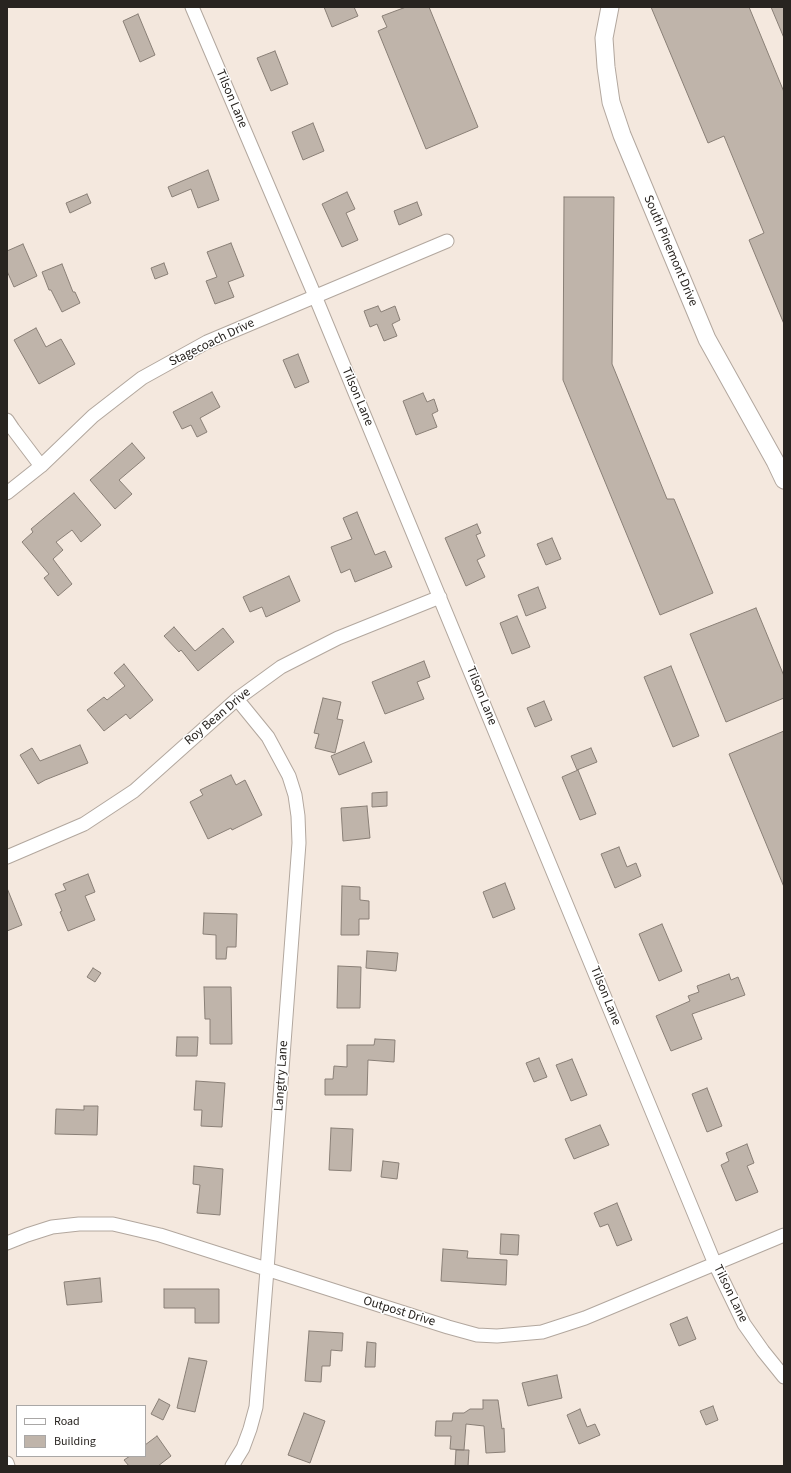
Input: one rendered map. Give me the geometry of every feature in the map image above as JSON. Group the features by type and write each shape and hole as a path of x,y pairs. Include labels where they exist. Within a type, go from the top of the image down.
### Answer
{"street":[{"name":"Tilson Lane","path":"192,7 315,296 715,1264 744,1324 763,1352 784,1378"},
{"name":"South Pinemont Drive","path":"610,7 604,38 606,67 611,102 622,135 707,339 775,461 784,480"},
{"name":"Stagecoach Drive","path":"7,493 41,466 93,416 142,378 207,342 447,241"},
{"path":"7,420 41,466"},
{"name":"Roy Bean Drive","path":"7,857 84,824 134,791 237,699 281,667 338,638 440,597"},
{"name":"Langtry Lane","path":"232,1466 243,1448 250,1430 256,1407 299,843 298,816 295,795 289,776 268,737 237,699"},
{"name":"Outpost Drive","path":"7,1243 52,1227 79,1224 112,1224 160,1235 448,1327 477,1334 497,1336 542,1332 585,1318 784,1235"}],"building":[{"path":"324,7 354,7 358,16 332,27"},
{"path":"406,7 429,7 478,127 426,149 378,31 387,27 382,16"},
{"path":"651,7 749,7 784,92 784,324 749,240 764,233 724,136 708,143"},
{"path":"771,7 784,7 784,38"},
{"path":"138,14 155,55 140,62 123,21"},
{"path":"275,51 288,84 271,91 257,58"},
{"path":"313,123 324,151 303,160 292,132"},
{"path":"208,170 219,200 198,208 191,189 172,197 168,187"},
{"path":"347,192 355,209 346,213 358,240 342,247 322,204"},
{"path":"87,194 91,203 70,213 66,203"},
{"path":"564,197 614,197 612,364 667,499 674,499 713,593 660,615 563,380"},
{"path":"417,202 422,215 399,225 394,211"},
{"path":"231,243 244,276 228,282 234,297 215,304 206,281 217,277 207,252"},
{"path":"23,244 37,276 14,287 7,271 7,251"},
{"path":"164,263 168,274 155,279 151,268"},
{"path":"62,264 73,292 75,292 80,303 62,312 51,290 49,290 42,272"},
{"path":"378,306 381,312 395,306 400,320 392,324 397,336 384,341 377,324 370,327 364,311"},
{"path":"36,328 46,347 61,339 75,364 39,384 14,340"},
{"path":"298,354 309,382 295,388 283,360"},
{"path":"212,392 220,407 200,418 207,432 197,437 191,425 182,429 173,412"},
{"path":"423,393 427,402 434,399 438,411 432,414 437,427 416,435 403,401"},
{"path":"132,443 145,458 119,480 132,494 115,509 90,480"},
{"path":"74,493 101,525 81,542 72,530 56,542 63,550 53,559 72,584 58,596 44,578 49,574 22,542 33,532 31,529"},
{"path":"357,512 375,555 385,551 392,567 355,582 350,569 341,573 331,547 352,539 343,518"},
{"path":"477,524 481,533 476,535 485,556 477,560 485,577 466,586 445,538"},
{"path":"552,538 561,559 546,565 537,544"},
{"path":"289,576 300,601 266,617 262,607 250,612 243,597"},
{"path":"538,587 546,608 526,616 518,595"},
{"path":"756,608 784,676 784,698 726,722 690,634"},
{"path":"517,616 530,647 512,654 500,623"},
{"path":"174,627 195,651 223,628 234,642 198,671 181,650 179,652 164,636"},
{"path":"424,661 430,677 417,682 424,699 385,714 372,682"},
{"path":"124,664 153,700 130,719 126,714 104,731 87,710 104,697 107,700 125,686 114,673"},
{"path":"671,666 699,736 673,747 644,677"},
{"path":"323,698 341,702 337,719 343,720 335,753 315,748 319,734 314,733"},
{"path":"544,701 552,720 535,727 527,708"},
{"path":"784,731 784,887 729,754"},
{"path":"364,742 372,762 339,775 331,756"},
{"path":"80,745 88,763 38,784 20,755 32,748 40,761"},
{"path":"591,748 597,762 577,770 571,756"},
{"path":"578,770 596,814 580,820 562,777"},
{"path":"231,775 236,785 245,780 262,815 232,830 231,828 208,839 190,802 203,795 200,790"},
{"path":"387,792 387,806 372,807 372,793"},
{"path":"367,806 370,838 343,841 341,808"},
{"path":"619,847 627,867 636,863 641,876 615,888 601,854"},
{"path":"88,874 95,892 85,896 95,920 68,931 60,912 62,911 55,894 66,890 63,884"},
{"path":"505,883 515,909 493,918 483,892"},
{"path":"342,886 360,887 360,900 369,901 369,919 359,919 359,935 341,935"},
{"path":"7,888 22,925 7,931"},
{"path":"204,913 237,914 236,947 227,947 226,959 216,959 216,935 203,934"},
{"path":"662,924 682,971 659,981 639,934"},
{"path":"367,951 398,953 396,971 366,968"},
{"path":"338,966 361,967 360,1008 337,1008"},
{"path":"93,968 101,973 95,982 87,977"},
{"path":"729,974 731,980 738,977 745,995 692,1014 702,1039 671,1051 656,1016 690,1001 688,996 699,992 697,986"},
{"path":"204,987 231,987 232,1044 210,1044 210,1019 205,1019"},
{"path":"177,1037 198,1037 197,1056 176,1056"},
{"path":"375,1039 395,1040 394,1062 368,1060 367,1095 325,1095 325,1079 333,1079 334,1066 347,1067 347,1045 374,1045"},
{"path":"539,1058 547,1077 534,1082 526,1063"},
{"path":"572,1059 587,1095 571,1101 556,1065"},
{"path":"196,1081 225,1083 222,1127 201,1126 202,1110 194,1110"},
{"path":"707,1088 722,1126 707,1132 692,1094"},
{"path":"84,1106 98,1106 97,1135 55,1134 56,1109 84,1110"},
{"path":"600,1125 609,1145 574,1159 565,1139"},
{"path":"331,1128 353,1129 351,1171 329,1170"},
{"path":"747,1144 754,1163 747,1166 758,1192 736,1201 721,1165 729,1161 726,1153"},
{"path":"383,1161 399,1163 397,1179 381,1177"},
{"path":"194,1166 223,1169 220,1215 197,1213 200,1185 193,1184"},
{"path":"617,1203 632,1240 617,1246 608,1224 600,1227 594,1213"},
{"path":"501,1234 519,1235 518,1255 500,1254"},
{"path":"443,1249 468,1251 467,1258 507,1260 506,1285 441,1281"},
{"path":"100,1278 102,1302 67,1305 64,1282"},
{"path":"164,1289 219,1289 219,1323 195,1323 195,1308 164,1308"},
{"path":"687,1317 696,1339 679,1346 670,1324"},
{"path":"309,1331 343,1333 342,1351 331,1350 330,1366 322,1366 321,1382 305,1381"},
{"path":"367,1342 376,1343 375,1367 365,1367"},
{"path":"189,1358 207,1361 195,1412 177,1408"},
{"path":"557,1375 562,1398 528,1406 522,1383"},
{"path":"159,1399 170,1405 163,1420 151,1414"},
{"path":"483,1400 498,1400 502,1429 504,1428 505,1452 486,1453 484,1426 466,1424 464,1450 450,1449 451,1436 435,1436 436,1421 452,1421 453,1413 464,1413 470,1409 483,1409"},
{"path":"713,1406 718,1420 706,1425 700,1411"},
{"path":"580,1409 587,1427 595,1424 600,1435 579,1444 567,1415"},
{"path":"304,1413 325,1421 310,1463 288,1455"},
{"path":"157,1436 171,1456 158,1466 129,1466 124,1460 128,1457 146,1457 146,1444"},
{"path":"456,1450 469,1450 468,1466 455,1466"}]}
